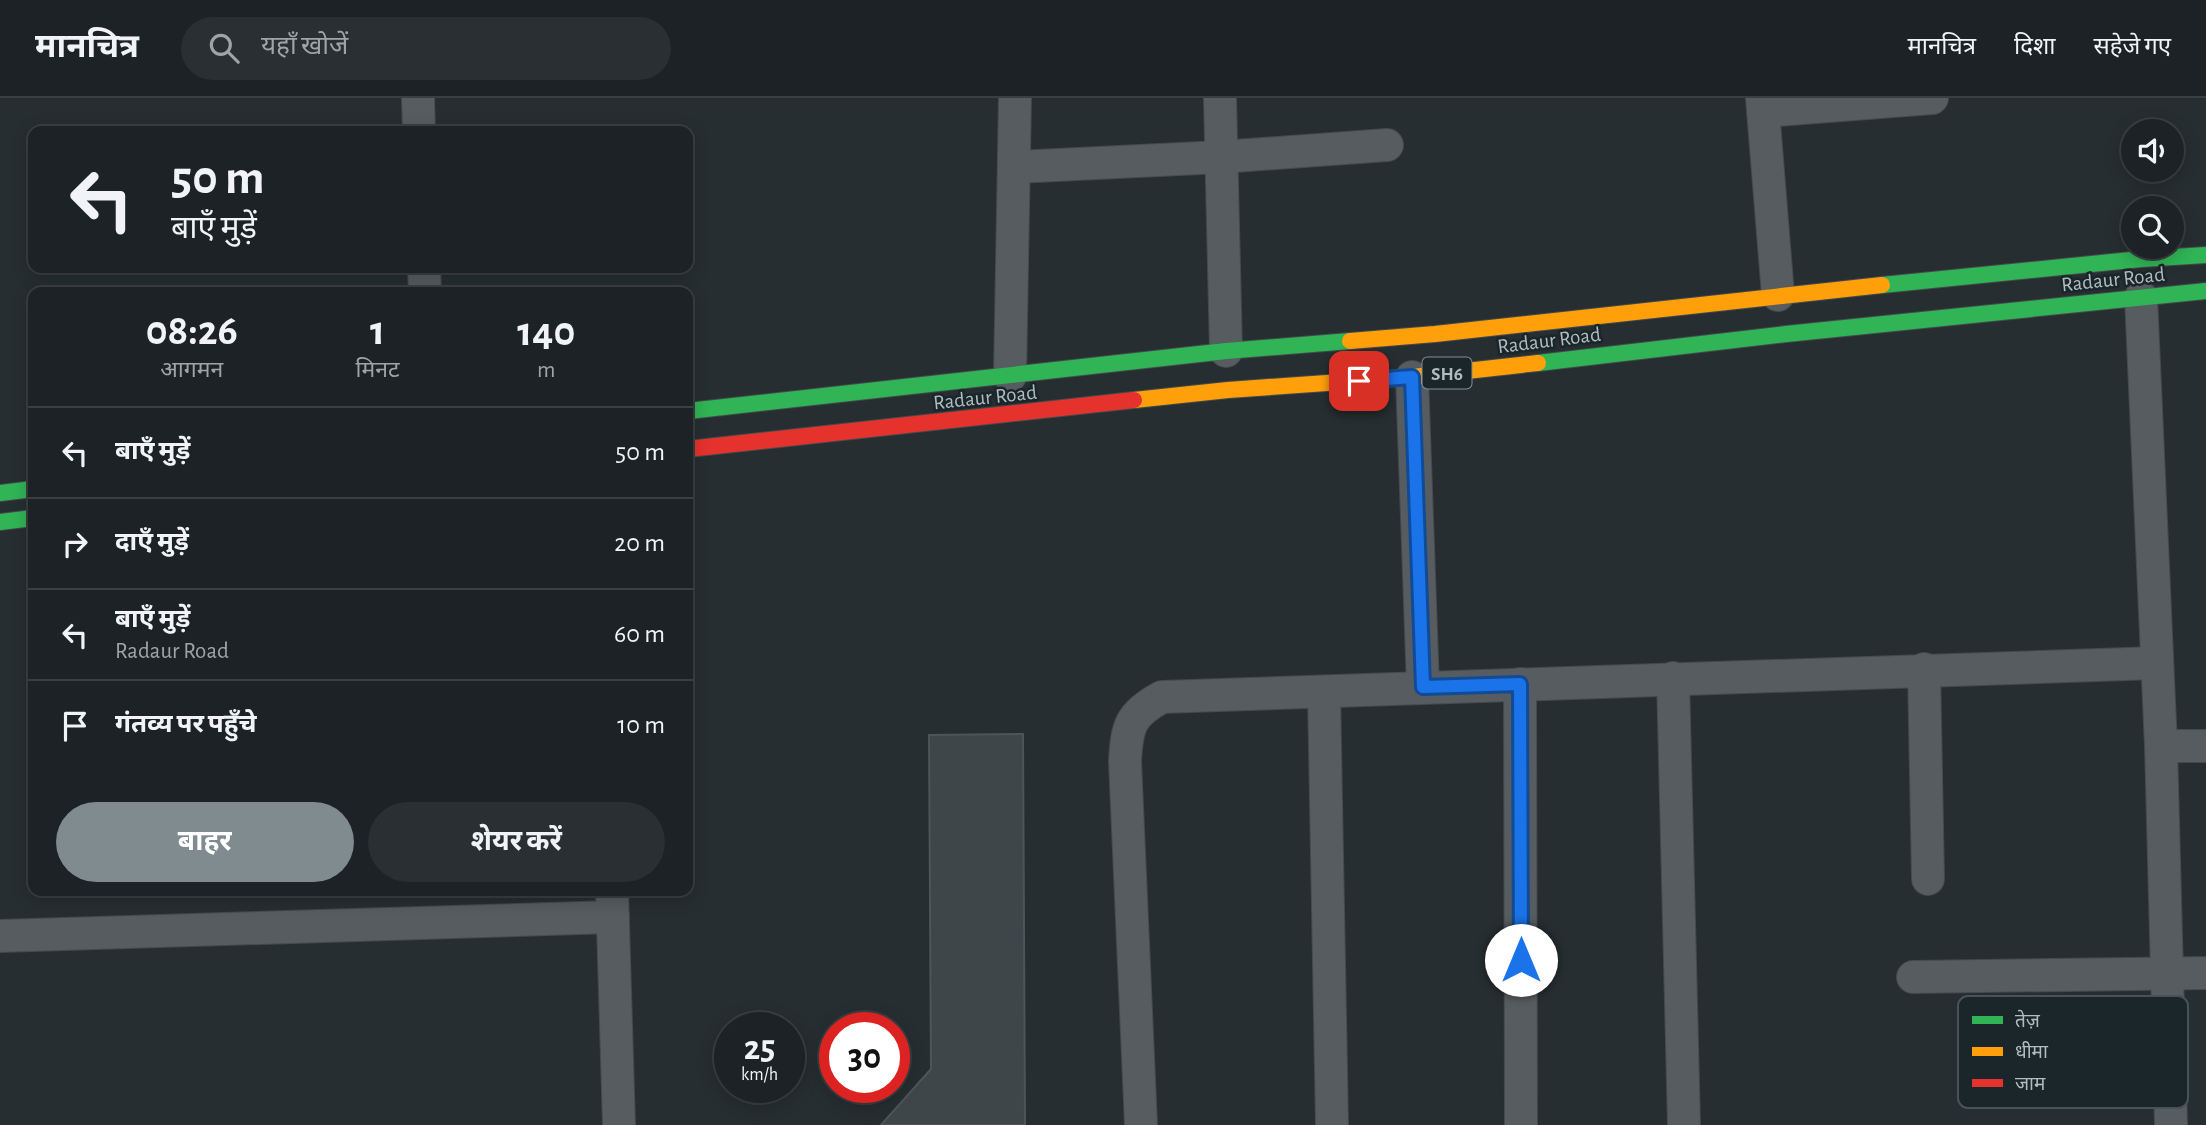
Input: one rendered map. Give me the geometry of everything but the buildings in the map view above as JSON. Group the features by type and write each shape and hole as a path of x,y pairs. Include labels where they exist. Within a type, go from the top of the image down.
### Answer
{"main road":[{"name":"Radaur Road","path":"693,410 1226,351 1435,334 1778,295 2127,260 2206,255"},
{"name":"Radaur Road","path":"693,448 1228,390 1412,377 1786,334 2206,291"},
{"path":"0,493 28,490"},
{"path":"0,522 28,519"}],"street":[{"path":"418,98 419,126"},
{"path":"1010,376 1015,98"},
{"path":"1220,98 1226,351"},
{"path":"1778,295 1763,105 1932,98"},
{"path":"1015,167 1221,158 1387,145"},
{"path":"2141,297 2161,746 2168,996"},
{"path":"1412,377 1423,687"},
{"path":"1141,1125 1125,761 1131,721 1145,706 1162,697 2156,663"},
{"path":"1924,669 1928,879"},
{"path":"1673,678 1684,1125"},
{"path":"1520,684 1521,1125"},
{"path":"1324,692 1332,1125"},
{"path":"2161,746 2206,746"},
{"path":"0,936 613,904 619,1125"},
{"path":"1913,977 2206,973"}],"traffic: fast":[{"path":"1882,285 2206,255"},
{"path":"1538,363 1786,334 2206,291"},
{"path":"693,410 1226,351 1350,341"},
{"path":"0,493 28,490"},
{"path":"0,522 28,519"}],"traffic: slow":[{"path":"1350,341 1882,285"},
{"path":"1134,400 1228,390 1412,377 1538,363"}],"traffic: jam":[{"path":"693,448 1134,400"}],"route":[{"path":"1359,381 1412,377 1423,687 1520,684 1521,960"}]}
